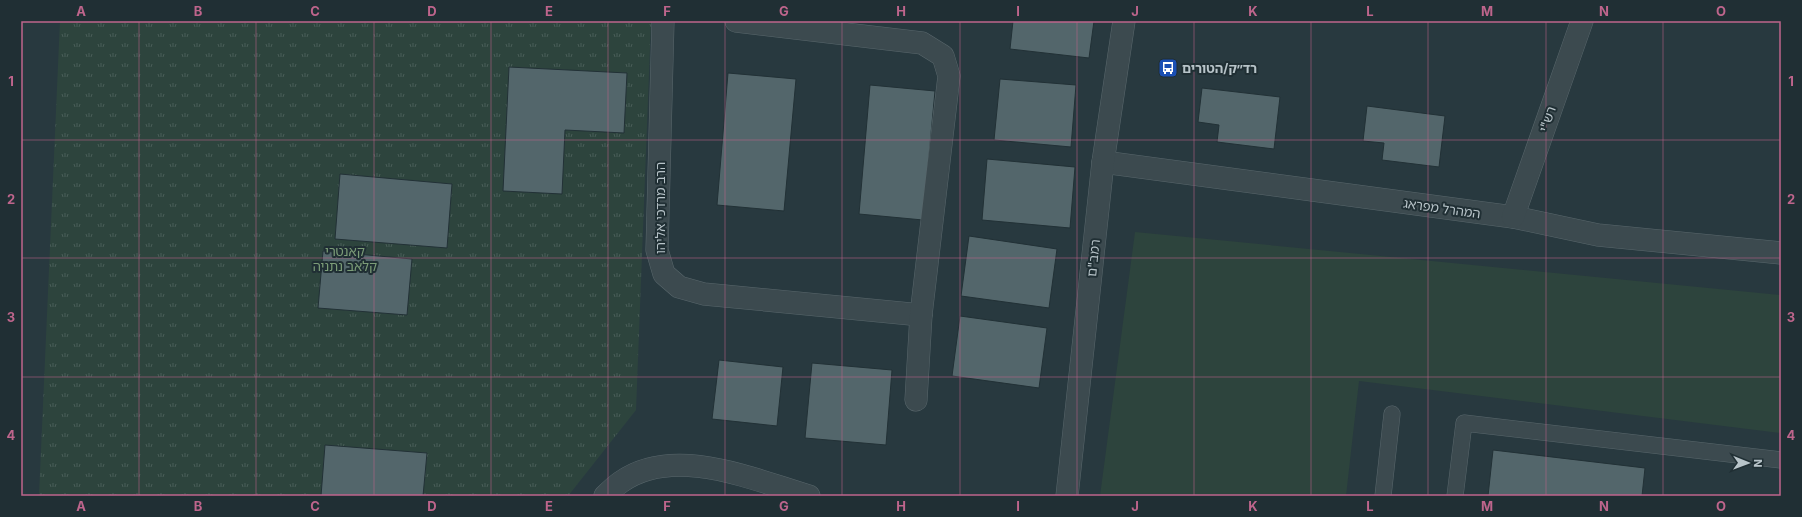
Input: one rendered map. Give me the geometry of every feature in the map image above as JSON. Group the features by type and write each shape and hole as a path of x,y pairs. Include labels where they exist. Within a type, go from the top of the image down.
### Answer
{"street":[{"name":"הרב מרדכי אליהו","path":"663,21 657,250 664,274 679,287 704,294 921,315"},
{"path":"736,21 922,43 943,56 949,76 921,315 916,400"},
{"name":"רמב\"ם","path":"1067,496 1104,162 1124,21"},
{"name":"רש\"י","path":"1513,217 1582,21"},
{"name":"המהרל מפראג","path":"1104,162 1513,217 1598,235 1781,254"},
{"path":"605,496 622,481 650,468 678,464 720,470 809,496"}],"lane":[{"path":"1383,496 1392,414"},
{"path":"1455,496 1464,423 1781,460"}],"green space":[{"name":"קאנטרי קלאב נתניה","path":"60,21 651,21 636,410 568,496 39,496"},
{"path":"1135,232 1781,295 1781,433 1359,381 1346,496 1100,496"}],"building":[{"path":"1013,21 1094,21 1089,58 1010,49"},
{"path":"509,67 627,73 624,133 565,130 562,194 503,191"},
{"path":"728,73 796,79 784,211 717,205"},
{"path":"1000,79 1076,85 1071,147 994,140"},
{"path":"870,85 935,91 923,220 859,214"},
{"path":"1202,88 1280,97 1274,149 1217,142 1219,125 1198,122"},
{"path":"1367,106 1445,116 1439,167 1382,160 1384,143 1363,141"},
{"path":"987,159 1075,167 1070,228 982,220"},
{"path":"340,174 452,184 447,248 335,239"},
{"path":"969,236 1057,249 1049,308 961,296"},
{"path":"323,251 412,259 407,315 318,308"},
{"path":"960,316 1047,328 1039,388 952,376"},
{"path":"719,360 783,367 777,426 712,419"},
{"path":"812,363 892,370 886,445 805,438"},
{"path":"325,445 427,453 423,496 321,496"},
{"path":"1493,450 1645,468 1642,496 1488,496"}],"place":[{"name":"רד״ק/הטורים","path":"1168,68"}]}
